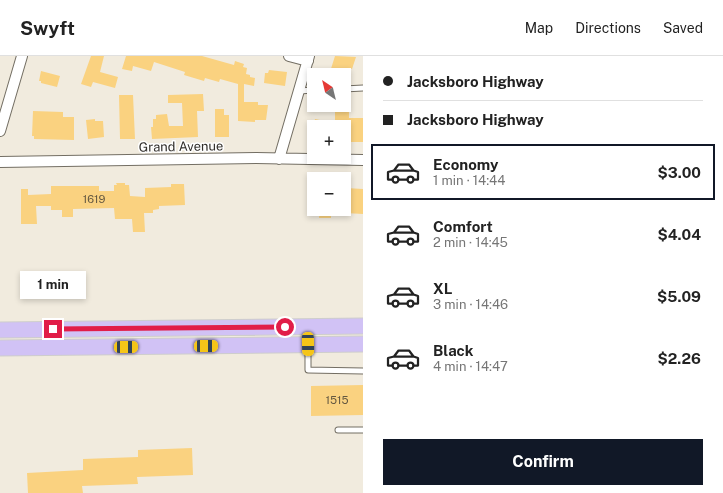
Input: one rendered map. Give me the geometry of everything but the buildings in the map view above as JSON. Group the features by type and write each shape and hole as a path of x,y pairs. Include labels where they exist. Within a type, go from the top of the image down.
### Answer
{"main road":[{"path":"363,326 3,330 4,348 363,344"},
{"path":"269,327 269,345"}],"street":[{"path":"0,131 22,56"},
{"path":"279,159 308,59 289,56"},
{"name":"Grand Avenue","path":"0,162 279,159 363,160"}],"lane":[{"path":"351,89 363,88"},
{"path":"299,90 307,90"},
{"path":"308,344 308,370 363,370"},
{"path":"338,430 363,430"}],"route":[{"path":"53,329 285,327"}]}
